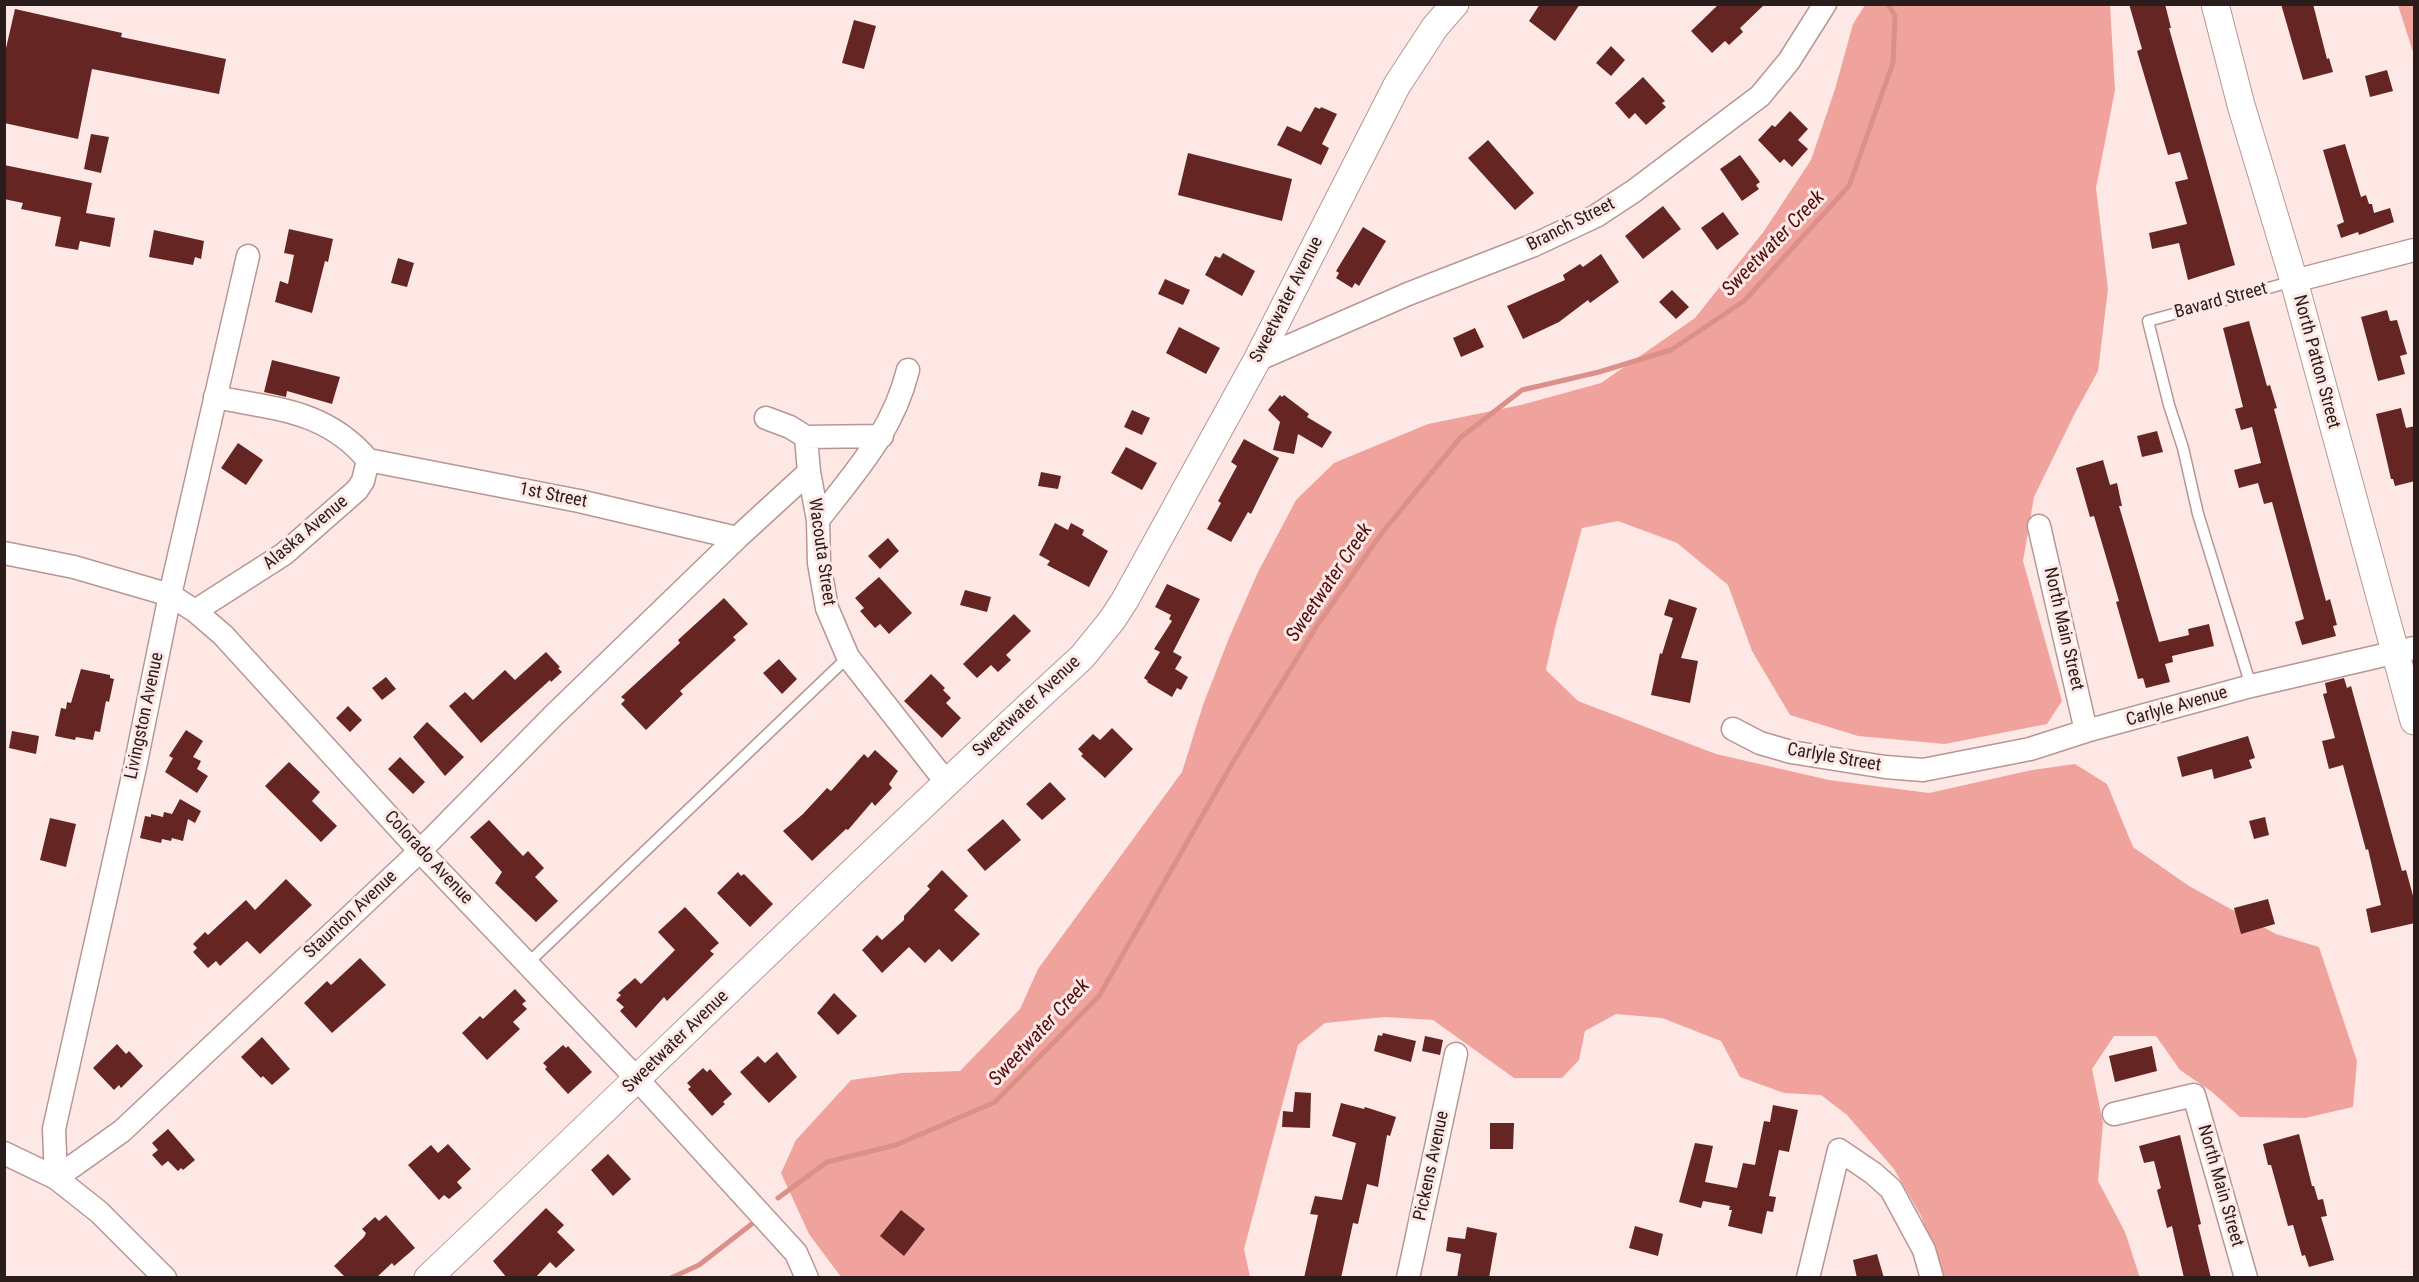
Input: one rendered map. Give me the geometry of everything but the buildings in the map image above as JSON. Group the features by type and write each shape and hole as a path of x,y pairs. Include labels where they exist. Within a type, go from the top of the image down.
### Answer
{"street":[{"name":"Sweetwater Avenue","path":"428,1278 638,1080 946,782 1082,657 1112,620 1257,360 1397,85 1435,27 1455,4"},
{"name":"Branch Street","path":"1257,360 1408,294 1534,245 1596,216 1634,192 1760,96 1789,61 1825,4"},
{"name":"North Patton Street","path":"2215,4 2259,170 2406,651 2415,721"},
{"path":"2294,281 2415,250"},
{"name":"Livingston Avenue","path":"56,1178 54,1129 135,767 170,595 248,256"},
{"path":"818,520 882,436 902,394 908,370"},
{"path":"215,397 305,415 345,436 368,460"},
{"path":"766,418 790,427 806,437 882,436"},
{"name":"Wacouta Street","path":"806,437 809,472 818,520 819,563 826,608 848,657 946,782"},
{"name":"1st Street","path":"368,460 579,501 737,538"},
{"name":"Alaska Avenue","path":"195,611 284,554 357,490 363,481 368,460"},
{"name":"Staunton Avenue","path":"56,1178 122,1131 420,851 554,715 737,538 809,472"},
{"name":"North Main Street","path":"2039,526 2086,731"},
{"name":"Colorado Avenue","path":"4,553 74,567 170,595 195,611 223,634 420,851 638,1080 796,1253 807,1278"},
{"name":"Carlyle Avenue","path":"1940,767 2030,749 2086,731 2251,686 2406,651"},
{"name":"Carlyle Street","path":"1733,729 1760,743 1791,752 1885,767 1923,770 1940,767"},
{"name":"Pickens Avenue","path":"1408,1278 1456,1054"},
{"name":"North Main Street","path":"2115,1114 2194,1095 2246,1278"},
{"path":"1808,1278 1839,1150 1873,1173 1891,1189 1924,1250 1932,1278"},
{"path":"4,1153 56,1178 99,1212 165,1278"}],"lane":[{"name":"Bavard Street","path":"2251,686 2198,514 2183,448 2169,405 2148,321 2294,281"},
{"path":"527,964 848,657"}],"shaded area":[{"path":"1865,5 2110,5 2115,90 2096,188 2108,289 2098,371 2034,497 2023,561 2062,701 2047,724 1945,744 1858,736 1790,715 1752,651 1728,585 1677,543 1618,521 1582,528 1546,670 1578,701 1716,754 1829,780 1929,793 2032,770 2075,764 2107,784 2133,847 2189,886 2276,934 2319,947 2357,1061 2353,1107 2305,1118 2240,1117 2212,1092 2180,1070 2156,1036 2114,1036 2092,1069 2103,1123 2098,1181 2125,1232 2140,1278 1945,1277 1921,1216 1894,1169 1847,1115 1821,1095 1784,1093 1740,1077 1721,1041 1662,1018 1616,1014 1585,1031 1579,1060 1562,1078 1514,1078 1433,1020 1385,1017 1325,1023 1298,1045 1244,1249 1250,1277 841,1277 809,1234 781,1173 796,1140 851,1080 902,1073 960,1071 1020,1009 1038,969 1182,772 1203,705 1229,638 1258,572 1296,500 1334,463 1428,424 1521,405 1601,383 1695,318 1764,231 1811,160 1835,89 1853,24"},
{"path":"2398,5 2414,5 2414,55"}],"waterway":[{"name":"Sweetwater Creek","path":"778,1198 827,1162 896,1145 995,1102 1099,996 1233,762 1318,624 1381,534 1460,438 1522,390 1599,372 1671,350 1744,301 1849,186 1893,63 1895,16 1888,4"},
{"name":"Sweetwater Creek","path":"671,1278 699,1265 753,1223"}]}
